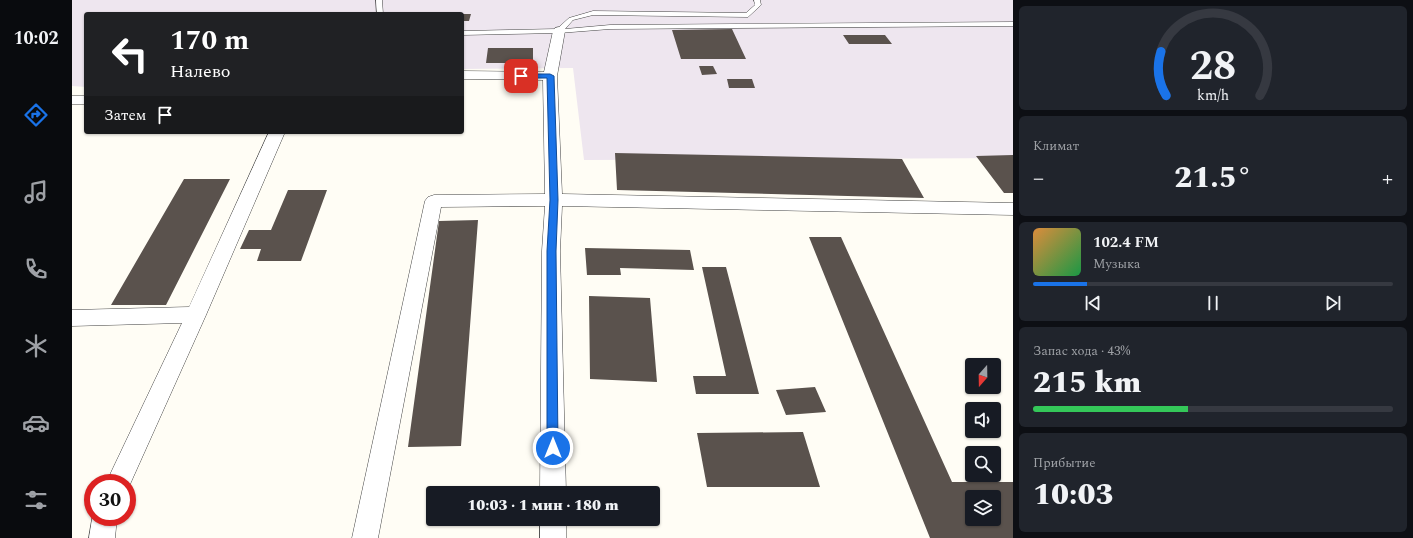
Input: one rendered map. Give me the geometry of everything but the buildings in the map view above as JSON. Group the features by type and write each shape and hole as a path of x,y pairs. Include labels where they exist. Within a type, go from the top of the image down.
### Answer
{"street":[{"path":"553,486 551,251 554,200 550,76 559,31"},
{"path":"464,75 550,76"},
{"path":"72,100 84,100"},
{"path":"122,474 196,315 276,134"},
{"path":"365,538 434,201 554,200 1013,209"},
{"path":"72,318 196,315"},
{"path":"102,538 103,526"},
{"path":"553,526 553,538"}],"lane":[{"path":"379,0 380,12"},
{"path":"559,31 571,20 593,13 748,15 758,5 757,0"},
{"path":"464,33 559,31 610,27 1013,24"}],"shaded area":[{"path":"72,0 1013,0 1013,158 584,160 573,68 464,69 464,12 84,12 84,87 72,86"}],"route":[{"path":"521,76 550,76 554,200 551,251 553,448"}]}
